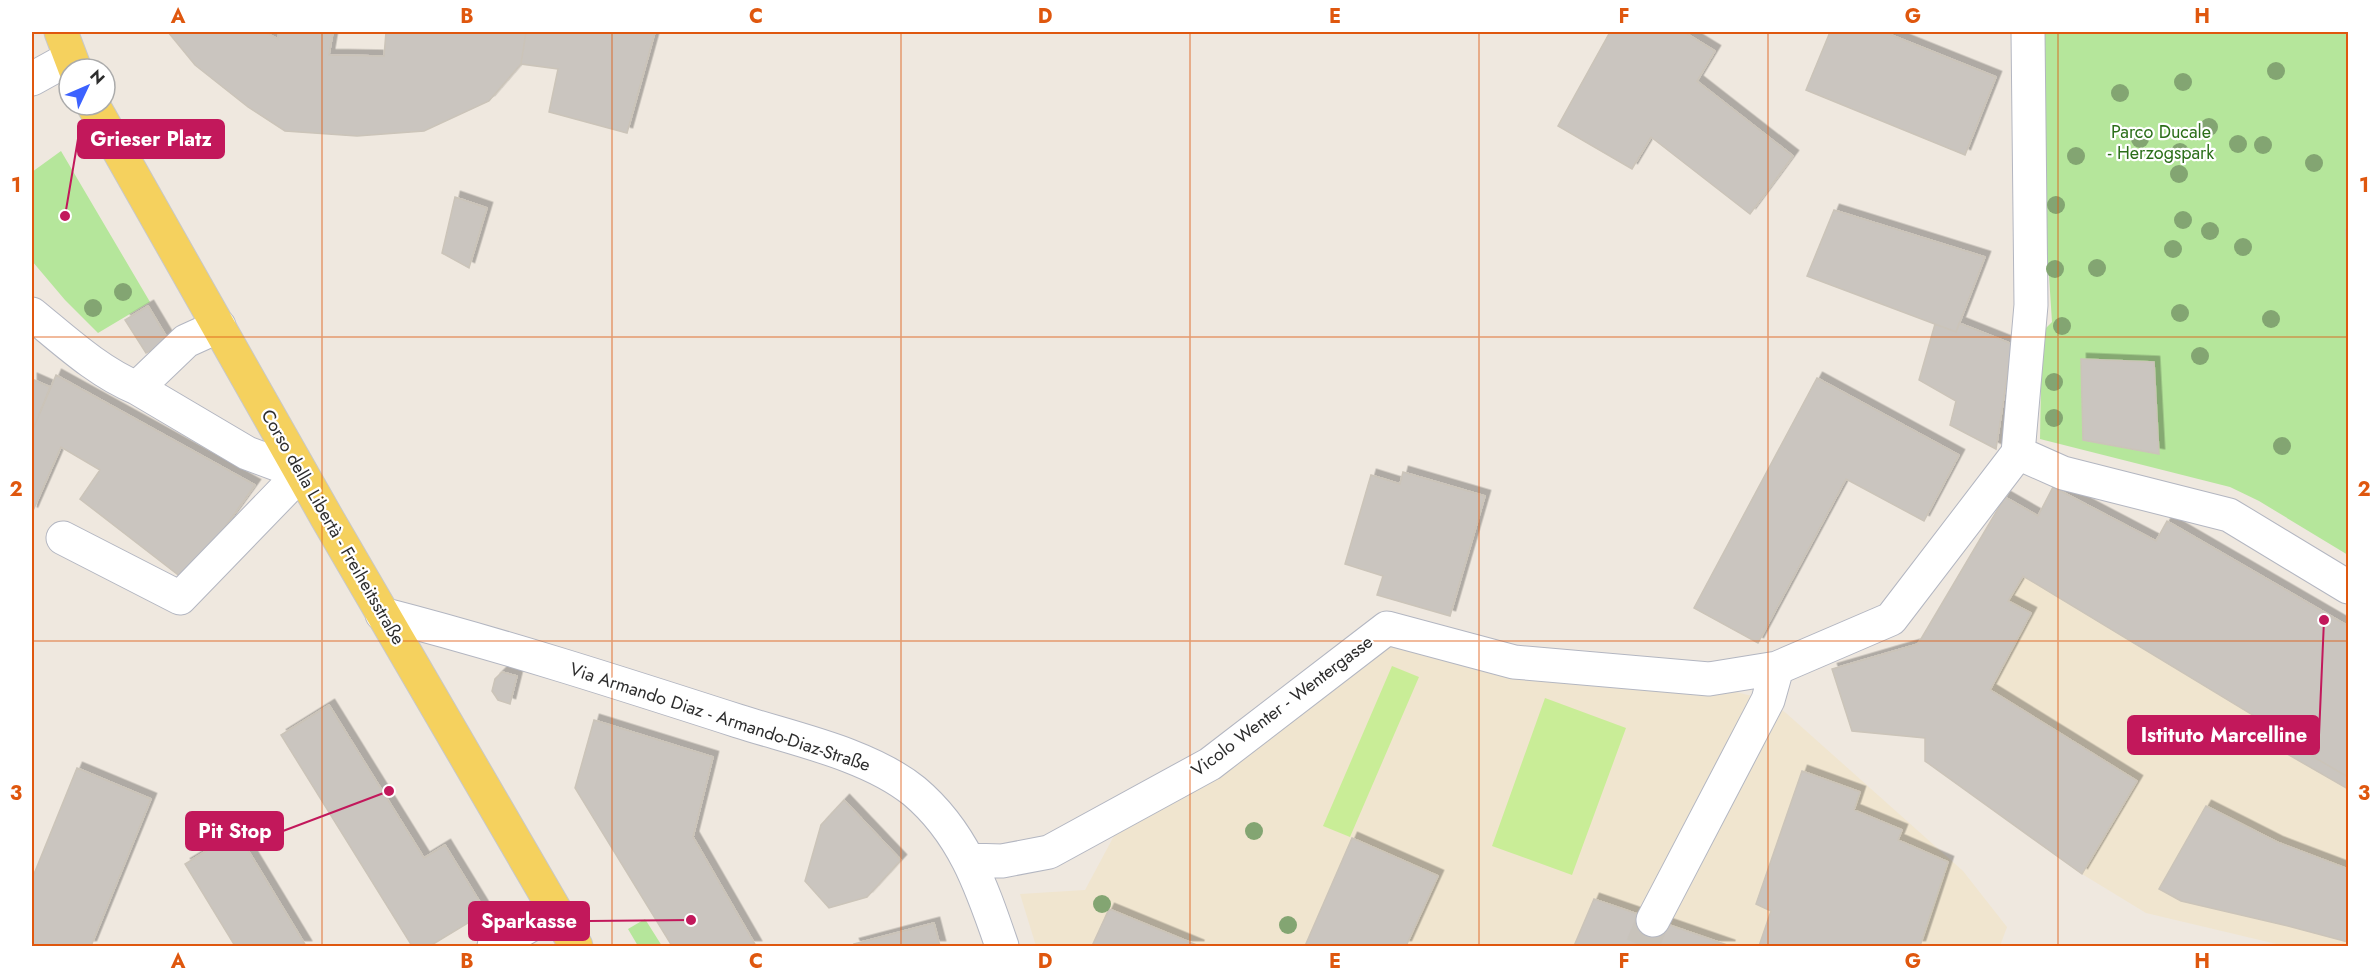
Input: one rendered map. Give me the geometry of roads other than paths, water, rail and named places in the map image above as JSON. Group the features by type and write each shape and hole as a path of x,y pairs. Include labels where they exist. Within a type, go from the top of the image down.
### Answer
{"main road":[{"name":"Corso della Libertà - Freiheitsstraße","path":"100,117 301,473 576,946"}],"street":[{"path":"2028,32 2031,305 2018,453 2063,473 2229,515 2349,587"},
{"path":"32,78 68,53"},
{"path":"32,314 85,356 125,383 248,453 301,473 180,598 63,538"},
{"path":"137,388 186,340 219,326"},
{"name":"Vicolo Wenter - Wentergasse","path":"969,860 1002,861 1049,852 1210,764 1387,628 1514,662 1709,679 1777,668 1891,619 2018,453"},
{"name":"Via Armando Diaz - Armando-Diaz-Straße","path":"382,614 633,687 843,755 882,771 914,791 946,824 969,860 979,881 1002,946"},
{"path":"1653,920 1768,700 1777,668"},
{"path":"494,946 555,911"}],"tunnel":[{"path":"1642,946 1653,920"}],"place":[{"name":"Grieser Platz","path":"65,216"},
{"name":"Istituto Marcelline","path":"2324,620"},
{"name":"Pit Stop","path":"389,791"},
{"name":"Sparkasse","path":"691,920"}],"park label":[{"name":"Parco Ducale - Herzogspark","path":"2161,142"}]}
